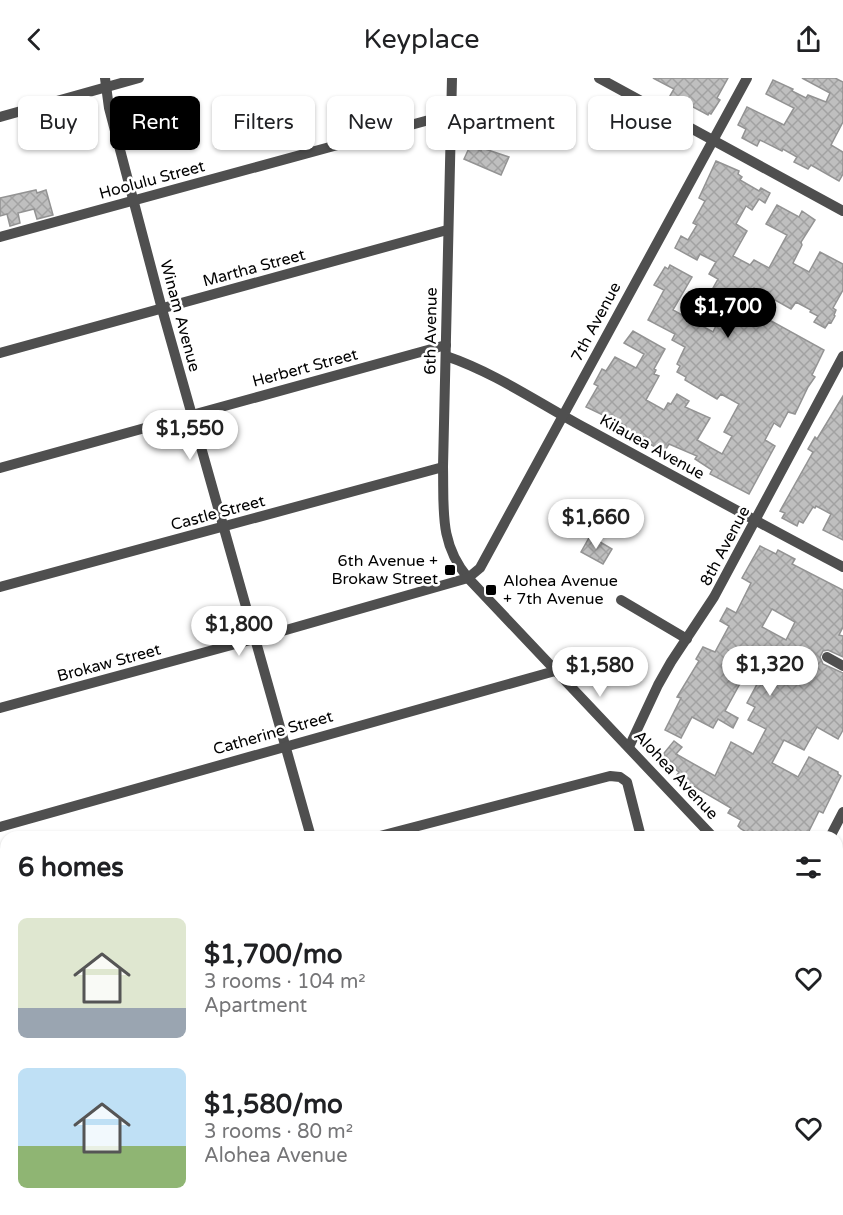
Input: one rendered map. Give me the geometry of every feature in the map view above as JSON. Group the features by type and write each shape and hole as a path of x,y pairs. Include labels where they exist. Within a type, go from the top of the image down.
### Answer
{"street":[{"path":"0,117 106,83 139,78"},
{"name":"6th Avenue","path":"452,78 452,96"},
{"path":"599,78 843,211"},
{"name":"7th Avenue","path":"468,578 480,568 747,78"},
{"name":"Winam Avenue","path":"106,83 109,108 162,309 308,831"},
{"name":"Hoolulu Street","path":"0,237 426,121"},
{"name":"6th Avenue","path":"450,150 443,466 445,535 458,566 468,578"},
{"name":"Martha Street","path":"0,353 447,230"},
{"name":"Kilauea Avenue","path":"446,351 843,567"},
{"name":"Herbert Street","path":"0,468 192,416 205,410 446,351"},
{"name":"8th Avenue","path":"629,747 658,686 714,597 843,356"},
{"name":"Castle Street","path":"0,587 443,466"},
{"name":"Brokaw Street","path":"0,708 468,578"},
{"name":"Alohea Avenue","path":"468,578 706,831"},
{"path":"621,600 687,639"},
{"path":"826,657 843,666"},
{"name":"Catherine Street","path":"0,827 285,745 555,671"},
{"path":"399,831 610,776 620,777 627,782 639,831"},
{"path":"833,831 843,812"}],"building":[{"path":"653,78 728,78 717,98 720,100 708,115 693,107 693,96 670,96 674,89"},
{"path":"802,78 835,78 843,82 843,122 831,145 843,152 843,174 839,181 811,165 808,169 794,162 797,157 783,149 782,151 760,140 757,146 742,138 746,129 738,125 747,107 784,125 794,108 766,94 773,80 806,98 808,95 826,102 830,93"},
{"path":"468,150 488,150 509,157 501,175 464,159"},
{"path":"716,161 739,171 738,174 742,177 740,180 759,191 761,188 770,193 765,203 759,199 752,210 746,206 736,224 747,231 733,256 750,265 754,260 769,268 787,235 766,224 777,205 799,217 802,211 815,220 801,242 802,245 794,264 809,272 820,252 843,264 843,290 833,308 836,310 835,316 825,328 814,322 818,316 810,312 811,310 796,302 791,309 754,288 744,306 824,350 812,375 815,377 795,414 788,412 780,427 774,423 765,440 775,446 749,494 710,474 712,470 695,459 697,456 669,444 664,452 646,442 647,439 625,428 626,426 586,407 598,386 594,384 602,369 606,371 615,357 636,368 644,354 624,343 633,331 665,349 654,369 656,370 654,374 659,376 646,400 664,410 677,394 689,401 685,407 710,418 697,440 722,454 732,436 724,432 739,404 721,394 717,399 685,380 686,377 677,372 680,366 677,364 685,347 672,340 675,334 648,320 664,290 654,285 665,267 668,269 670,265 692,277 673,310 713,332 720,317 703,306 718,279 709,274 716,262 700,254 697,260 675,248 681,236 688,240 697,225 693,223 705,201 699,198"},
{"path":"36,190 37,193 46,190 53,215 37,219 34,209 18,213 20,223 10,226 7,214 0,216 0,198"},
{"path":"843,396 843,540 823,530 831,514 816,506 803,523 799,521 797,526 782,518 785,513 780,511 813,452 808,449 815,437 817,439"},
{"path":"590,536 612,549 603,564 581,552"},
{"path":"760,546 776,554 778,550 795,559 792,564 843,590 843,627 839,635 843,636 843,657 828,650 823,651 820,657 823,664 843,673 843,730 838,739 817,727 804,750 784,740 772,763 798,777 809,757 838,772 841,776 823,813 819,811 809,831 744,831 738,826 741,820 728,813 731,808 681,779 682,777 677,775 679,772 660,758 674,741 682,747 676,754 715,776 731,742 753,754 766,729 748,720 755,707 747,703 772,656 759,649 725,711 738,718 733,728 718,719 713,728 692,717 681,738 665,730 681,698 677,697 699,661 696,659 703,647 715,652 729,626 720,621 727,608 736,613 751,583 742,578","holes":["772,609 795,622 786,640 762,627"]}],"place":[{"name":"6th Avenue + Brokaw Street","path":"450,570"},
{"name":"Alohea Avenue + 7th Avenue","path":"491,590"}]}
